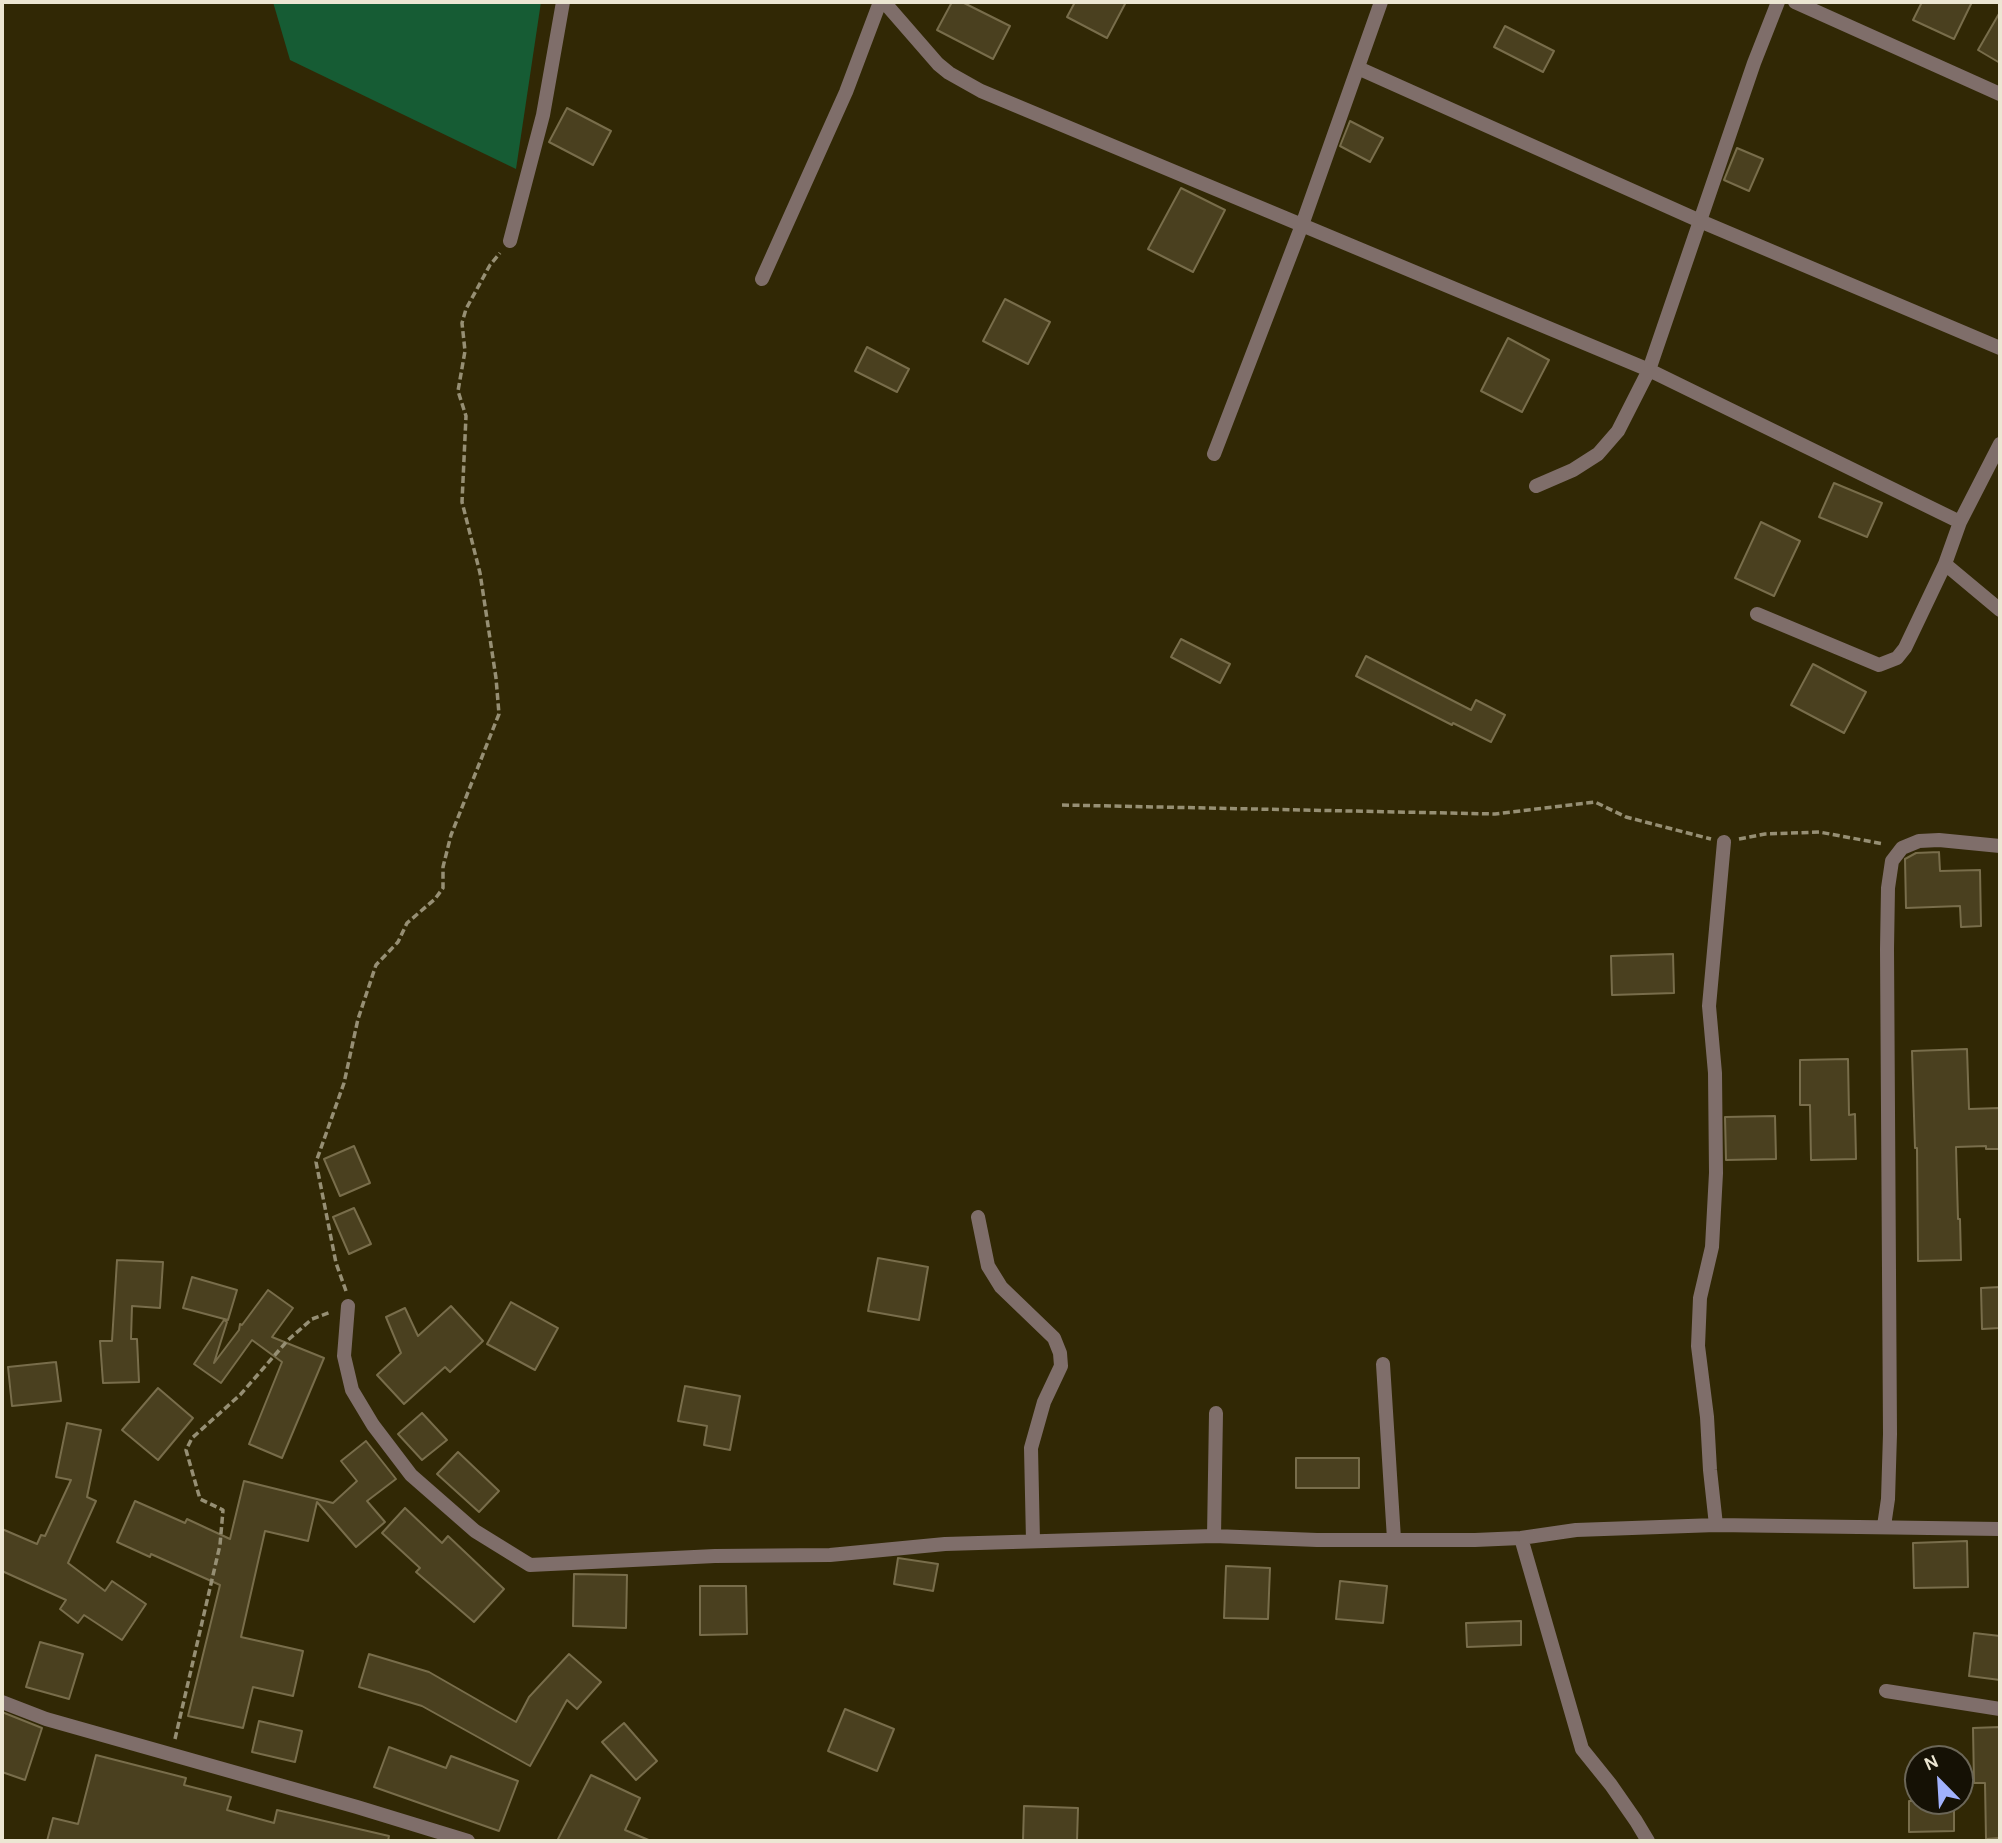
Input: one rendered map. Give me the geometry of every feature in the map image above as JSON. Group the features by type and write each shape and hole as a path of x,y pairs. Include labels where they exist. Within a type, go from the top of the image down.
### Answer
{"street":[{"path":"510,241 543,115 563,2"},
{"path":"762,279 846,92 882,2 938,64 964,82 1649,370 1960,522"},
{"path":"1214,454 1302,225 1381,2"},
{"path":"1536,486 1573,470 1598,454 1618,431 1649,370 1754,63 1778,2"},
{"path":"1795,2 2000,94"},
{"path":"1358,68 1700,221 2000,348"},
{"path":"1758,614 1879,665 1897,658 1905,648 1945,564 1960,522 2000,444"},
{"path":"1945,564 2000,610"},
{"path":"1884,1526 1888,1499 1890,1362 1888,900 1892,861 1902,848 1919,841 1940,840 2000,846"},
{"path":"1716,1525 1698,1346 1700,1298 1712,1247 1716,1173 1715,1073 1709,1006 1724,842"},
{"path":"978,1217 988,1266 1001,1287 1054,1338 1060,1353 1061,1366 1044,1402 1031,1448 1033,1541"},
{"path":"348,1306 344,1356 352,1390 373,1425 411,1475 475,1531 530,1565 715,1556 830,1555 945,1544 1214,1536 1317,1540 1475,1540 1521,1538 1576,1530 1716,1525 2000,1529"},
{"path":"1383,1364 1394,1539"},
{"path":"1214,1536 1216,1413"},
{"path":"1521,1538 1582,1749 1611,1785 1648,1841"},
{"path":"1886,1691 2000,1709"},
{"path":"2,1702 46,1719 468,1841"}],"path":[{"path":"171,1754 220,1545 223,1510 200,1499 186,1450 192,1438 240,1395 288,1339 312,1319 348,1306 345,1285 336,1263 316,1162 344,1083 358,1019 376,965 398,942 407,923 435,899 443,888 443,867 451,835 499,714 480,573 462,502 466,416 458,391 465,351 461,323 490,265 510,241"},
{"path":"1062,805 1495,814 1595,802 1626,817 1724,842 1765,834 1819,832 1902,848"}],"green space":[{"path":"273,2 541,2 516,169 290,60"}],"building":[{"path":"952,2 962,2 1010,26 993,59 937,30"},
{"path":"1075,2 1126,2 1107,38 1067,17"},
{"path":"1922,2 1972,2 1954,39 1913,20"},
{"path":"2000,12 2000,63 1978,50"},
{"path":"1505,26 1554,51 1543,72 1494,47"},
{"path":"567,108 611,131 593,165 549,142"},
{"path":"1350,121 1383,138 1370,162 1340,146"},
{"path":"1737,148 1763,159 1749,191 1724,180"},
{"path":"1181,188 1225,210 1193,272 1148,249"},
{"path":"1005,299 1050,322 1028,364 983,341"},
{"path":"1508,338 1549,360 1522,412 1481,391"},
{"path":"867,347 909,369 897,392 855,371"},
{"path":"1834,483 1882,503 1867,537 1819,517"},
{"path":"1761,522 1800,541 1774,596 1735,578"},
{"path":"1181,639 1230,664 1220,683 1171,657"},
{"path":"1366,656 1471,710 1476,700 1505,715 1491,742 1356,676"},
{"path":"1813,664 1866,692 1844,733 1791,705"},
{"path":"1939,852 1940,871 1980,870 1981,926 1961,927 1960,906 1906,908 1905,859 1916,853"},
{"path":"1673,954 1674,993 1612,995 1611,956"},
{"path":"1967,1049 1969,1109 2000,1108 2000,1149 1986,1149 1986,1146 1956,1147 1961,1260 1918,1261 1917,1148 1912,1051"},
{"path":"1848,1059 1849,1115 1855,1114 1856,1159 1811,1160 1810,1105 1800,1105 1800,1060"},
{"path":"1775,1116 1776,1159 1726,1160 1725,1117"},
{"path":"354,1146 370,1183 340,1196 324,1159"},
{"path":"354,1208 371,1244 349,1254 333,1217"},
{"path":"878,1258 928,1267 919,1320 868,1311"},
{"path":"117,1260 163,1262 160,1308 132,1306 131,1339 137,1339 139,1382 103,1383 100,1341 112,1341"},
{"path":"192,1277 237,1290 228,1320 183,1308"},
{"path":"2000,1287 2000,1328 1982,1329 1981,1288"},
{"path":"268,1290 293,1308 272,1337 324,1358 282,1458 249,1444 282,1362 252,1340 221,1383 194,1364 224,1320 227,1322 214,1363 239,1330 240,1324 242,1325"},
{"path":"511,1302 558,1328 535,1370 487,1344"},
{"path":"451,1306 483,1341 450,1372 445,1367 404,1404 377,1375 401,1353 386,1317 405,1308 418,1336"},
{"path":"56,1362 61,1401 12,1406 8,1367"},
{"path":"685,1386 740,1396 730,1450 704,1445 707,1426 678,1421"},
{"path":"158,1388 193,1418 158,1460 122,1430"},
{"path":"422,1413 447,1440 422,1460 398,1434"},
{"path":"67,1423 101,1430 87,1497 96,1501 68,1563 105,1591 112,1581 146,1604 122,1640 84,1615 78,1623 60,1609 66,1600 2,1571 2,1529 37,1544 41,1535 45,1536 71,1480 56,1477"},
{"path":"366,1441 396,1479 367,1501 385,1522 356,1547 317,1502 308,1541 265,1531 241,1637 303,1651 293,1696 253,1687 243,1728 188,1716 220,1585 117,1542 135,1501 185,1523 187,1519 230,1539 244,1481 333,1503 357,1481 341,1461"},
{"path":"458,1452 499,1491 479,1512 437,1474"},
{"path":"1296,1458 1359,1458 1359,1488 1296,1488"},
{"path":"405,1508 442,1543 448,1536 504,1589 474,1622 416,1572 420,1568 382,1533"},
{"path":"1967,1541 1968,1587 1914,1588 1913,1543"},
{"path":"898,1558 938,1564 933,1591 894,1584"},
{"path":"1226,1566 1270,1568 1268,1619 1224,1618"},
{"path":"574,1574 627,1575 626,1628 573,1626"},
{"path":"1340,1581 1387,1586 1383,1623 1336,1619"},
{"path":"700,1586 746,1586 747,1634 700,1635"},
{"path":"1521,1621 1521,1645 1467,1647 1466,1623"},
{"path":"1974,1633 2000,1636 2000,1680 1969,1676"},
{"path":"40,1642 83,1654 69,1699 26,1687"},
{"path":"369,1654 429,1672 516,1722 529,1697 569,1654 601,1682 577,1709 567,1700 530,1766 422,1706 359,1687"},
{"path":"845,1709 894,1729 877,1771 828,1751"},
{"path":"2,1712 42,1728 25,1780 2,1772"},
{"path":"259,1721 302,1731 295,1762 252,1752"},
{"path":"624,1723 657,1761 636,1780 602,1742"},
{"path":"2000,1727 2000,1838 1986,1839 1985,1783 1974,1783 1973,1728"},
{"path":"389,1747 446,1768 451,1756 518,1781 499,1831 374,1787"},
{"path":"96,1755 186,1778 184,1785 231,1797 227,1810 274,1823 277,1810 389,1836 388,1841 47,1841 53,1818 78,1824"},
{"path":"591,1775 640,1798 625,1830 651,1841 557,1841"},
{"path":"1024,1806 1078,1808 1077,1841 1023,1841"},
{"path":"1909,1815 1954,1815 1954,1831 1909,1832"}]}
